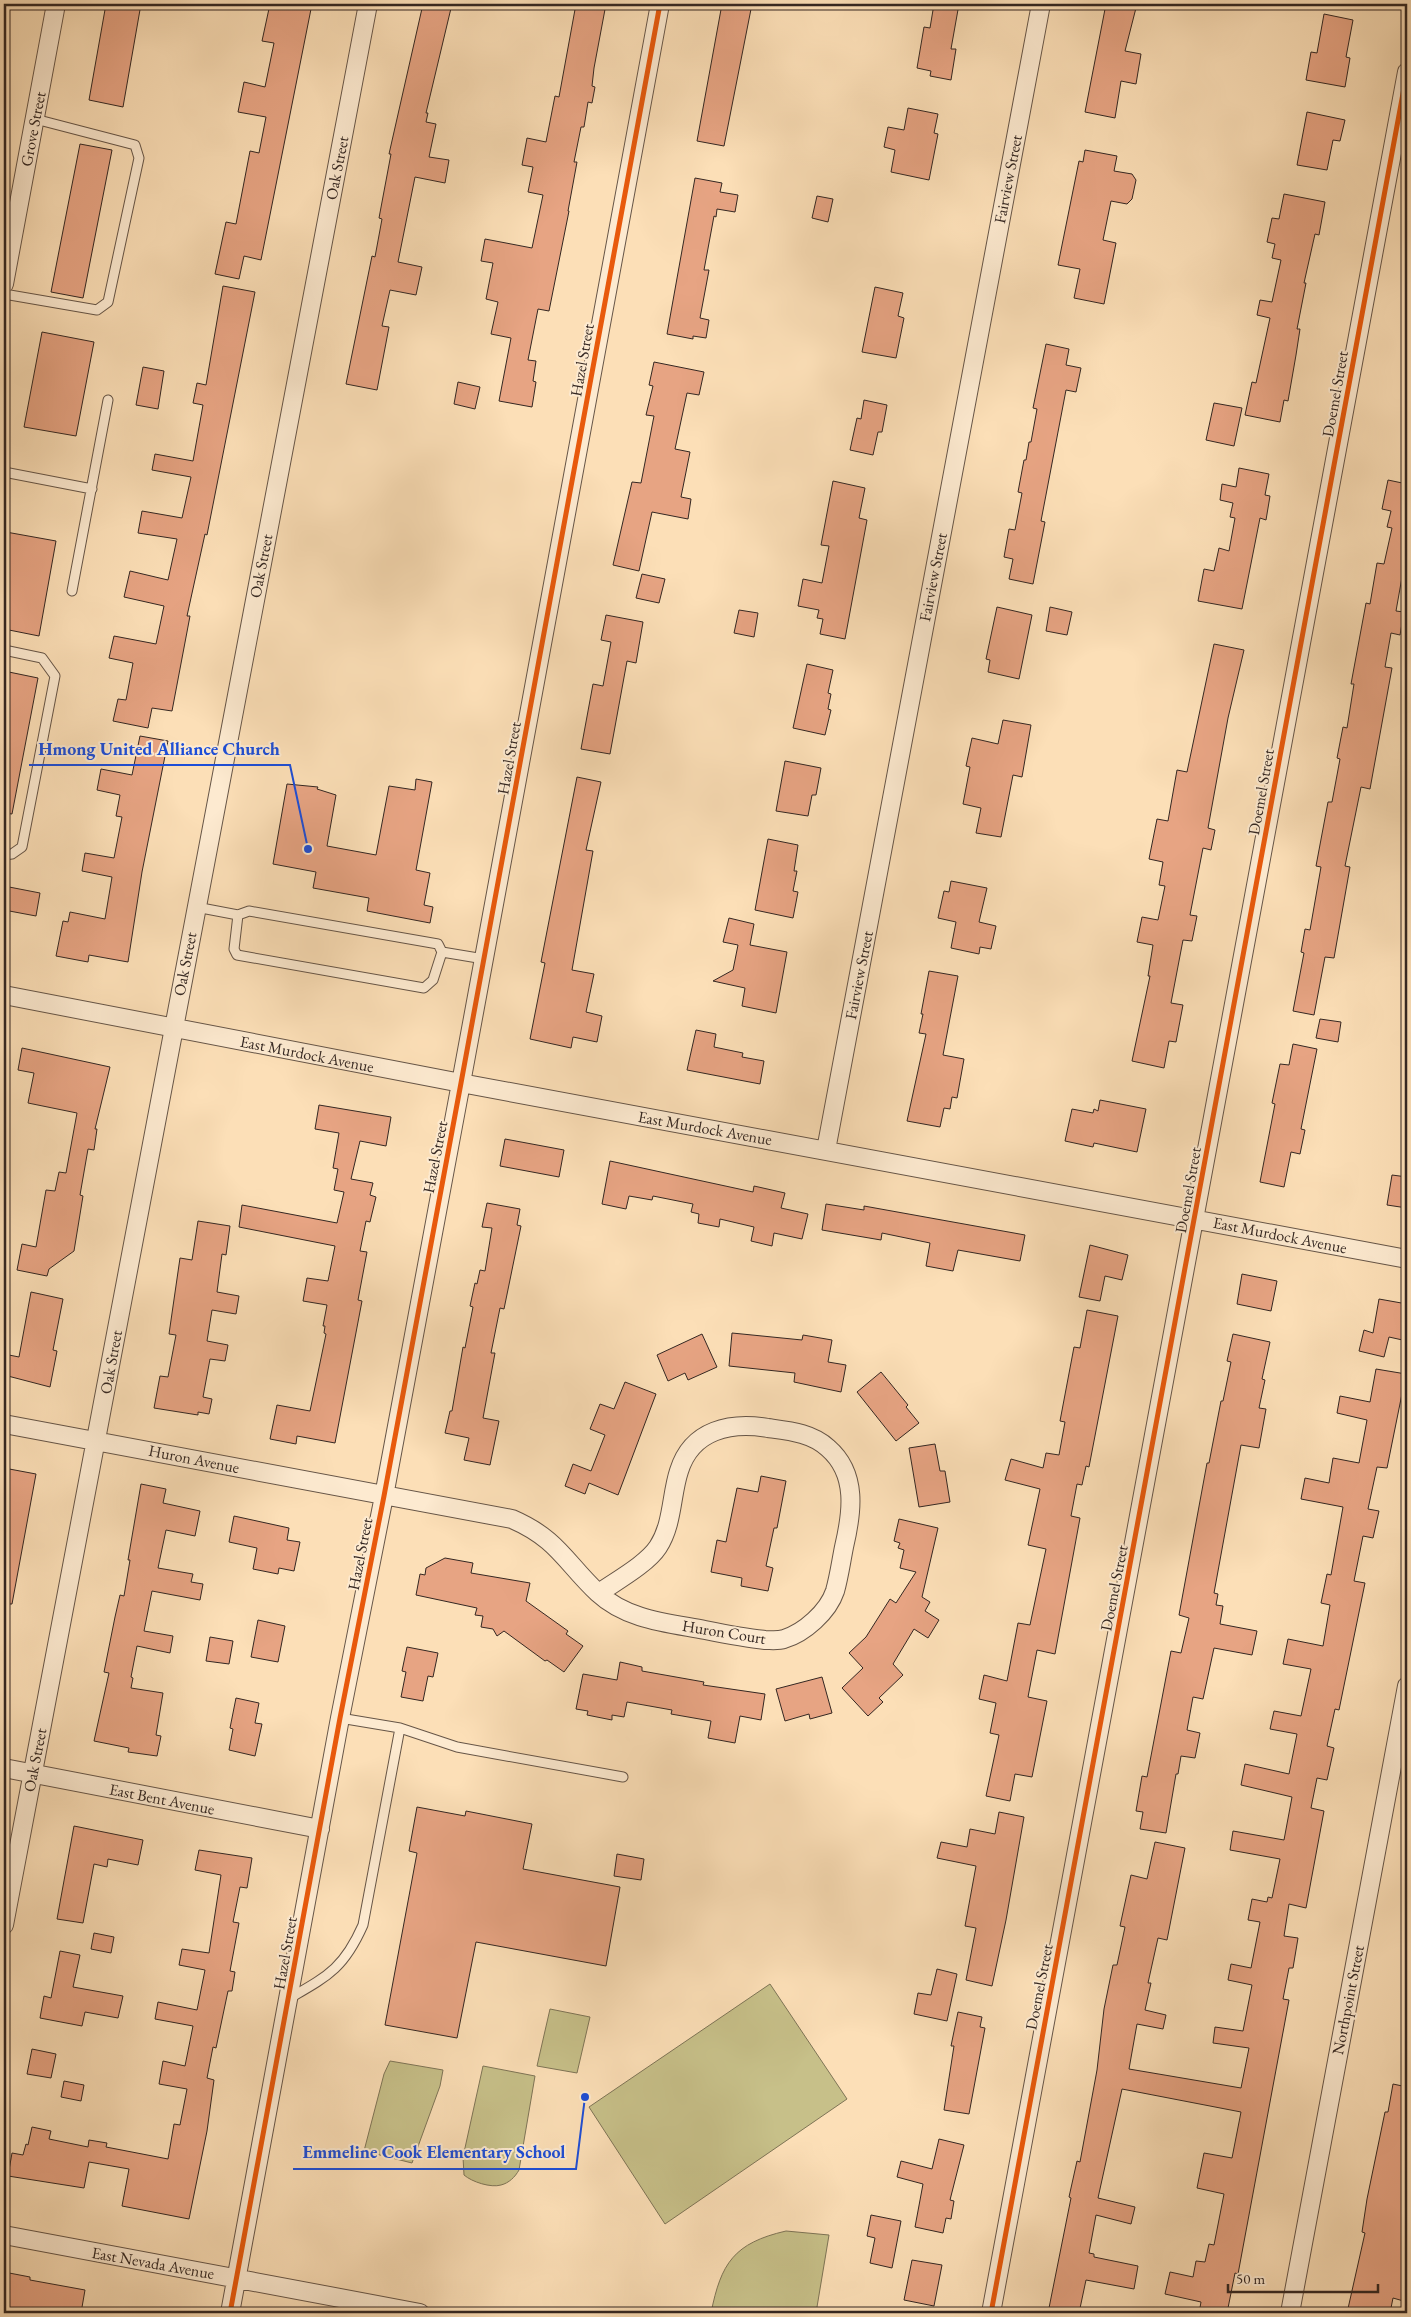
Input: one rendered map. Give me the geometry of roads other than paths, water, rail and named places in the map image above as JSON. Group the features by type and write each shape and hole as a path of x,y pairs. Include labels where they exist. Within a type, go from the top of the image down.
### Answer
{"street":[{"name":"Grove Street","path":"4,284 56,4"},
{"name":"Oak Street","path":"4,1925 195,907 368,4"},
{"name":"Hazel Street","path":"230,2313 290,1998 340,1718 384,1496 461,1083 660,4"},
{"name":"Fairview Street","path":"826,1150 1041,4"},
{"name":"Doemel Street","path":"991,2313 1407,72"},
{"name":"East Murdock Avenue","path":"4,996 1407,1259"},
{"name":"Huron Avenue","path":"4,1424 384,1496"},
{"name":"Huron Court","path":"384,1496 512,1519 524,1524 550,1541 599,1593 620,1608 648,1620 765,1640 783,1640 811,1624 834,1593 852,1506 850,1488 837,1456 827,1447 801,1433 742,1424 708,1433 697,1443 682,1464 665,1534 658,1548 647,1559 599,1593"},
{"name":"Northpoint Street","path":"1290,2313 1407,1686"},
{"name":"East Bent Avenue","path":"4,1768 320,1829"},
{"name":"East Nevada Avenue","path":"4,2235 420,2313"}],"lane":[{"path":"4,294 97,310 108,302 139,158 135,145 34,119"},
{"path":"72,591 108,400"},
{"path":"4,472 92,489"},
{"path":"4,650 42,658 55,676 22,847 12,854 4,855"},
{"path":"195,907 238,915 249,910 438,944 442,952 433,980 424,988 237,955 234,949 238,915"},
{"path":"442,952 484,959"},
{"path":"340,1718 400,1728 457,1747 623,1777"},
{"path":"290,1998 334,1970 355,1944 363,1925 400,1728"}],"place":[{"name":"Hmong United Alliance Church","path":"308,849"},
{"name":"Emmeline Cook Elementary School","path":"585,2097"}]}
